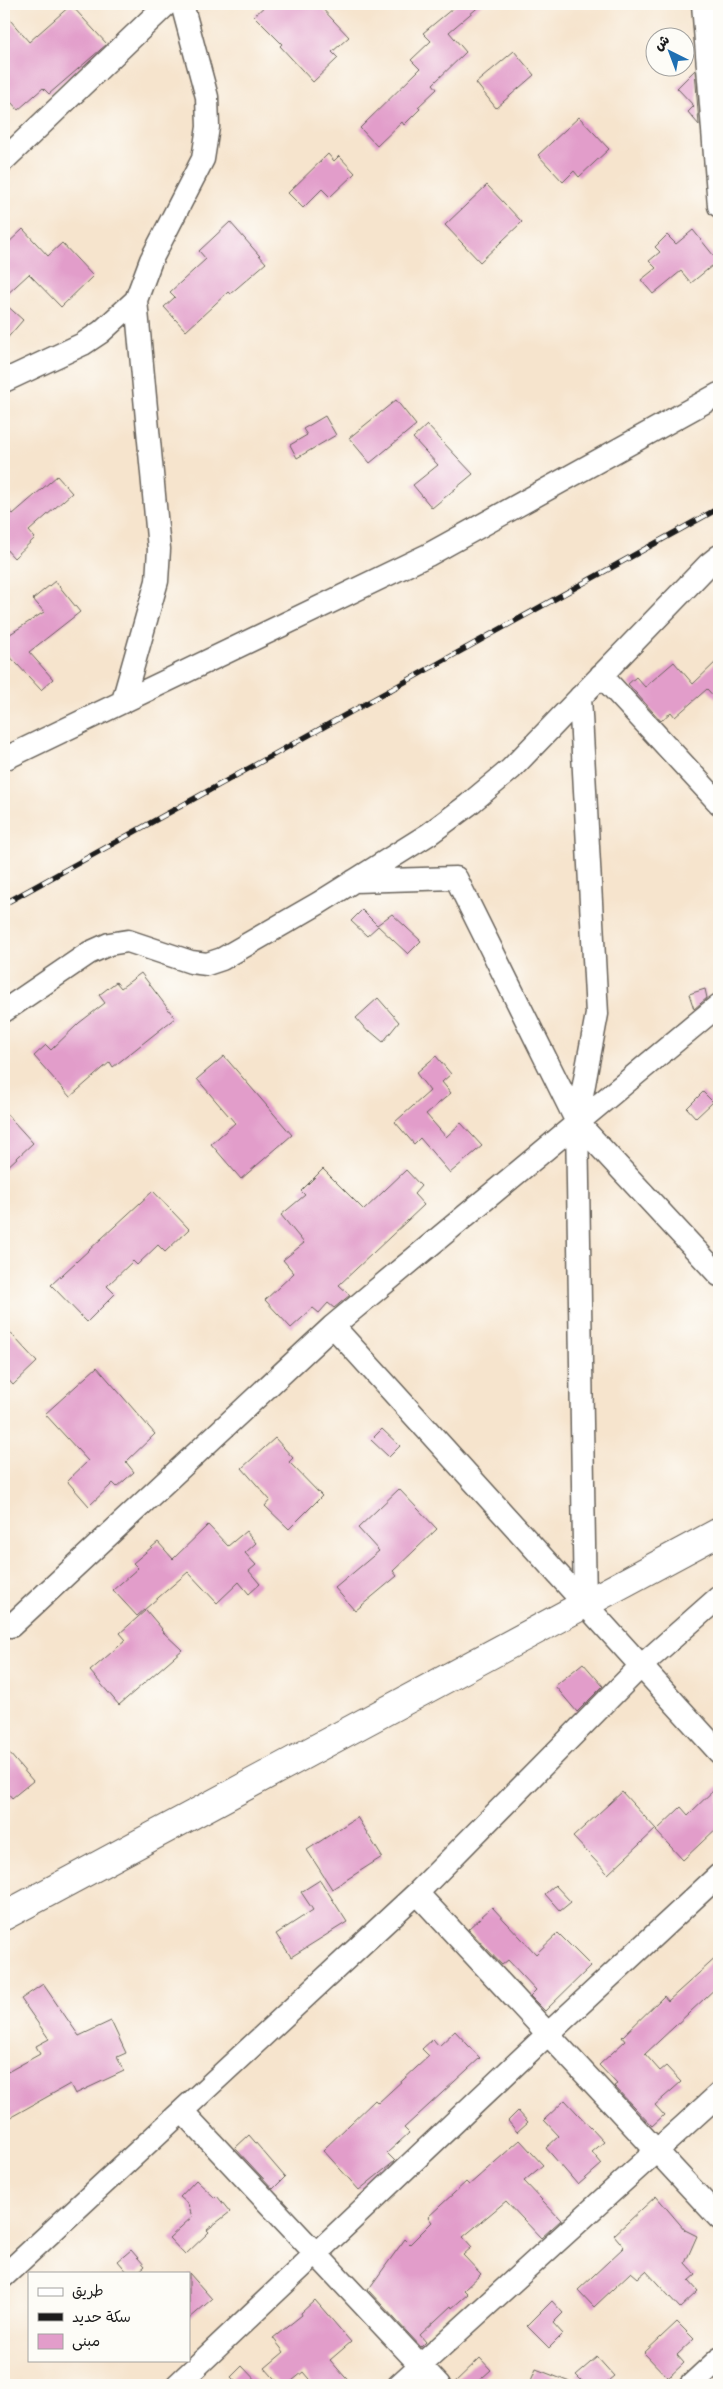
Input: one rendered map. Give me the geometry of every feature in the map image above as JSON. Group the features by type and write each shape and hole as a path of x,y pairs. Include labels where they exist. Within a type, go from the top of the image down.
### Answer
{"street":[{"path":"4,160 167,4"},
{"path":"124,701 157,581 159,550 136,300 151,260 203,159 208,128 207,96 182,4"},
{"path":"703,4 719,206"},
{"path":"4,382 84,344 101,332 136,300"},
{"path":"4,759 428,554 719,394"},
{"path":"4,1011 89,953 109,944 128,941 191,962 207,964 222,958 429,834 511,769 601,674 719,556"},
{"path":"601,674 715,791"},
{"path":"580,697 598,1014 577,1122 585,1604"},
{"path":"353,881 456,878 577,1122 719,1275"},
{"path":"11,1626 333,1326 719,1005"},
{"path":"333,1326 719,1752"},
{"path":"4,1916 719,1532"},
{"path":"4,2276 417,1893 641,1666 719,1597"},
{"path":"177,2385 549,2032 719,1875"},
{"path":"417,1893 549,2032 719,2218"},
{"path":"399,2385 719,2094"},
{"path":"182,2110 439,2385"},
{"path":"691,2385 719,2359"}],"building":[{"path":"267,4 318,4 349,37 332,52 338,58 313,82 280,46 282,44 254,16"},
{"path":"458,4 482,4 449,32 466,52 433,84 437,89 418,107 420,109 404,125 402,122 377,146 360,128 420,69 411,60 431,41 423,33"},
{"path":"71,5 107,44 49,94 43,88 18,110 4,94 4,13 29,42"},
{"path":"514,51 534,75 496,108 476,83"},
{"path":"687,78 696,78 699,125 688,112 694,106 677,88"},
{"path":"579,117 609,149 579,177 574,171 563,182 538,155"},
{"path":"328,154 334,161 339,156 355,173 330,197 322,189 303,208 288,193"},
{"path":"487,185 522,222 480,262 445,225"},
{"path":"230,222 266,263 230,294 228,292 186,331 164,307 175,297 170,292 206,259 199,251"},
{"path":"23,229 48,256 62,243 93,276 61,307 29,274 4,297 4,247"},
{"path":"693,230 718,261 691,283 681,271 653,294 641,280 656,268 649,261 660,252 655,247 667,235 676,244"},
{"path":"4,303 23,320 4,342"},
{"path":"396,400 416,425 370,463 349,438"},
{"path":"325,416 336,435 297,458 290,445 307,435 303,429"},
{"path":"427,425 473,474 432,508 413,485 438,465 413,438"},
{"path":"57,476 72,493 29,531 35,538 14,558 4,547 4,505 13,514"},
{"path":"55,581 80,612 29,652 53,679 41,690 4,650 4,638 44,612 33,599"},
{"path":"719,659 719,702 707,689 675,717 671,712 661,721 628,684 636,677 645,687 674,662 693,684"},
{"path":"362,910 377,925 392,914 421,941 408,954 378,926 367,936 351,921"},
{"path":"141,973 175,1018 113,1067 110,1062 70,1097 34,1056 46,1045 51,1050 79,1023 105,1003 99,995 116,982 121,988"},
{"path":"705,989 707,998 694,1009 689,994"},
{"path":"378,998 399,1022 383,1042 370,1031 368,1032 356,1018"},
{"path":"224,1056 292,1135 241,1179 211,1144 235,1123 197,1079"},
{"path":"436,1056 451,1074 442,1082 451,1093 426,1114 446,1137 461,1123 482,1146 450,1173 420,1138 414,1144 395,1122 430,1091 416,1073"},
{"path":"703,1092 713,1102 696,1118 687,1108"},
{"path":"4,1111 33,1143 4,1170"},
{"path":"323,1169 364,1210 406,1170 421,1186 414,1194 424,1205 339,1285 350,1295 334,1308 328,1303 319,1313 313,1308 291,1328 265,1300 294,1273 283,1260 304,1243 281,1215 305,1195 301,1191"},
{"path":"153,1191 189,1229 165,1252 158,1245 137,1265 133,1261 107,1286 115,1294 87,1322 51,1285"},
{"path":"4,1326 37,1362 13,1385 4,1375"},
{"path":"97,1367 155,1434 126,1462 134,1472 117,1487 113,1483 89,1506 67,1481 88,1461 45,1414"},
{"path":"382,1429 400,1446 389,1457 371,1440"},
{"path":"275,1438 293,1458 289,1462 322,1496 289,1529 265,1506 270,1500 242,1468"},
{"path":"399,1489 437,1529 393,1571 397,1576 355,1611 335,1588 379,1551 358,1528"},
{"path":"208,1525 228,1546 246,1531 256,1543 245,1553 256,1565 249,1571 260,1584 249,1594 239,1582 217,1603 188,1572 137,1616 113,1590 138,1568 133,1563 158,1542 173,1559"},
{"path":"146,1610 161,1630 182,1650 119,1705 90,1671 126,1640 120,1633"},
{"path":"583,1663 603,1686 577,1712 555,1686"},
{"path":"4,1747 33,1781 12,1798 4,1788"},
{"path":"719,1785 719,1826 683,1860 656,1831 681,1807 688,1815"},
{"path":"622,1792 656,1829 608,1874 573,1837"},
{"path":"357,1817 382,1857 332,1889 307,1850"},
{"path":"320,1880 347,1922 291,1957 276,1934 313,1910 301,1892"},
{"path":"555,1885 571,1902 560,1911 545,1894"},
{"path":"492,1907 536,1954 558,1933 591,1966 545,2011 530,1996 536,1990 508,1960 502,1965 468,1929"},
{"path":"719,1955 719,1985 645,2054 660,2071 666,2066 681,2082 655,2105 664,2115 652,2126 614,2086 617,2084 599,2065 625,2041 622,2037 664,1996 668,2001"},
{"path":"43,1984 79,2036 111,2021 126,2053 117,2057 124,2071 75,2094 70,2084 4,2121 4,2074 40,2054 36,2046 49,2039 21,1999"},
{"path":"455,2031 480,2058 404,2128 409,2133 387,2153 395,2161 359,2190 323,2150 375,2100 378,2103 429,2056 422,2049 433,2039 439,2046"},
{"path":"565,2100 604,2142 592,2152 602,2164 578,2185 546,2148 559,2136 544,2120"},
{"path":"518,2111 528,2122 517,2132 508,2121"},
{"path":"249,2135 285,2177 273,2189 235,2148"},
{"path":"520,2140 543,2165 524,2181 561,2220 541,2238 506,2201 463,2237 472,2247 463,2255 481,2274 464,2290 468,2294 452,2308 451,2306 420,2335 426,2342 421,2347 368,2290 405,2239 410,2244 432,2222 428,2217 466,2182 469,2185"},
{"path":"196,2180 215,2198 217,2196 230,2212 207,2230 209,2232 185,2255 169,2238 192,2217 188,2204 180,2197"},
{"path":"656,2196 685,2230 697,2236 685,2263 696,2275 689,2281 698,2291 680,2308 646,2271 638,2278 631,2272 594,2307 578,2290 624,2247 614,2235"},
{"path":"131,2250 145,2266 138,2272 127,2272 118,2261"},
{"path":"190,2274 212,2299 190,2318"},
{"path":"315,2300 351,2342 330,2360 352,2385 314,2385 303,2372 287,2385 280,2385 265,2368 284,2352 273,2338 302,2315 301,2313"},
{"path":"552,2301 563,2313 553,2323 563,2334 549,2348 527,2326"},
{"path":"677,2322 694,2339 677,2355 684,2363 668,2378 644,2353"},
{"path":"597,2357 614,2376 603,2385 586,2385 576,2375"},
{"path":"480,2358 491,2370 474,2385 452,2385"},
{"path":"242,2366 260,2385 239,2385 231,2377"},
{"path":"536,2369 575,2384 575,2385 529,2385"}],"railway":[{"path":"4,904 719,508"}]}
